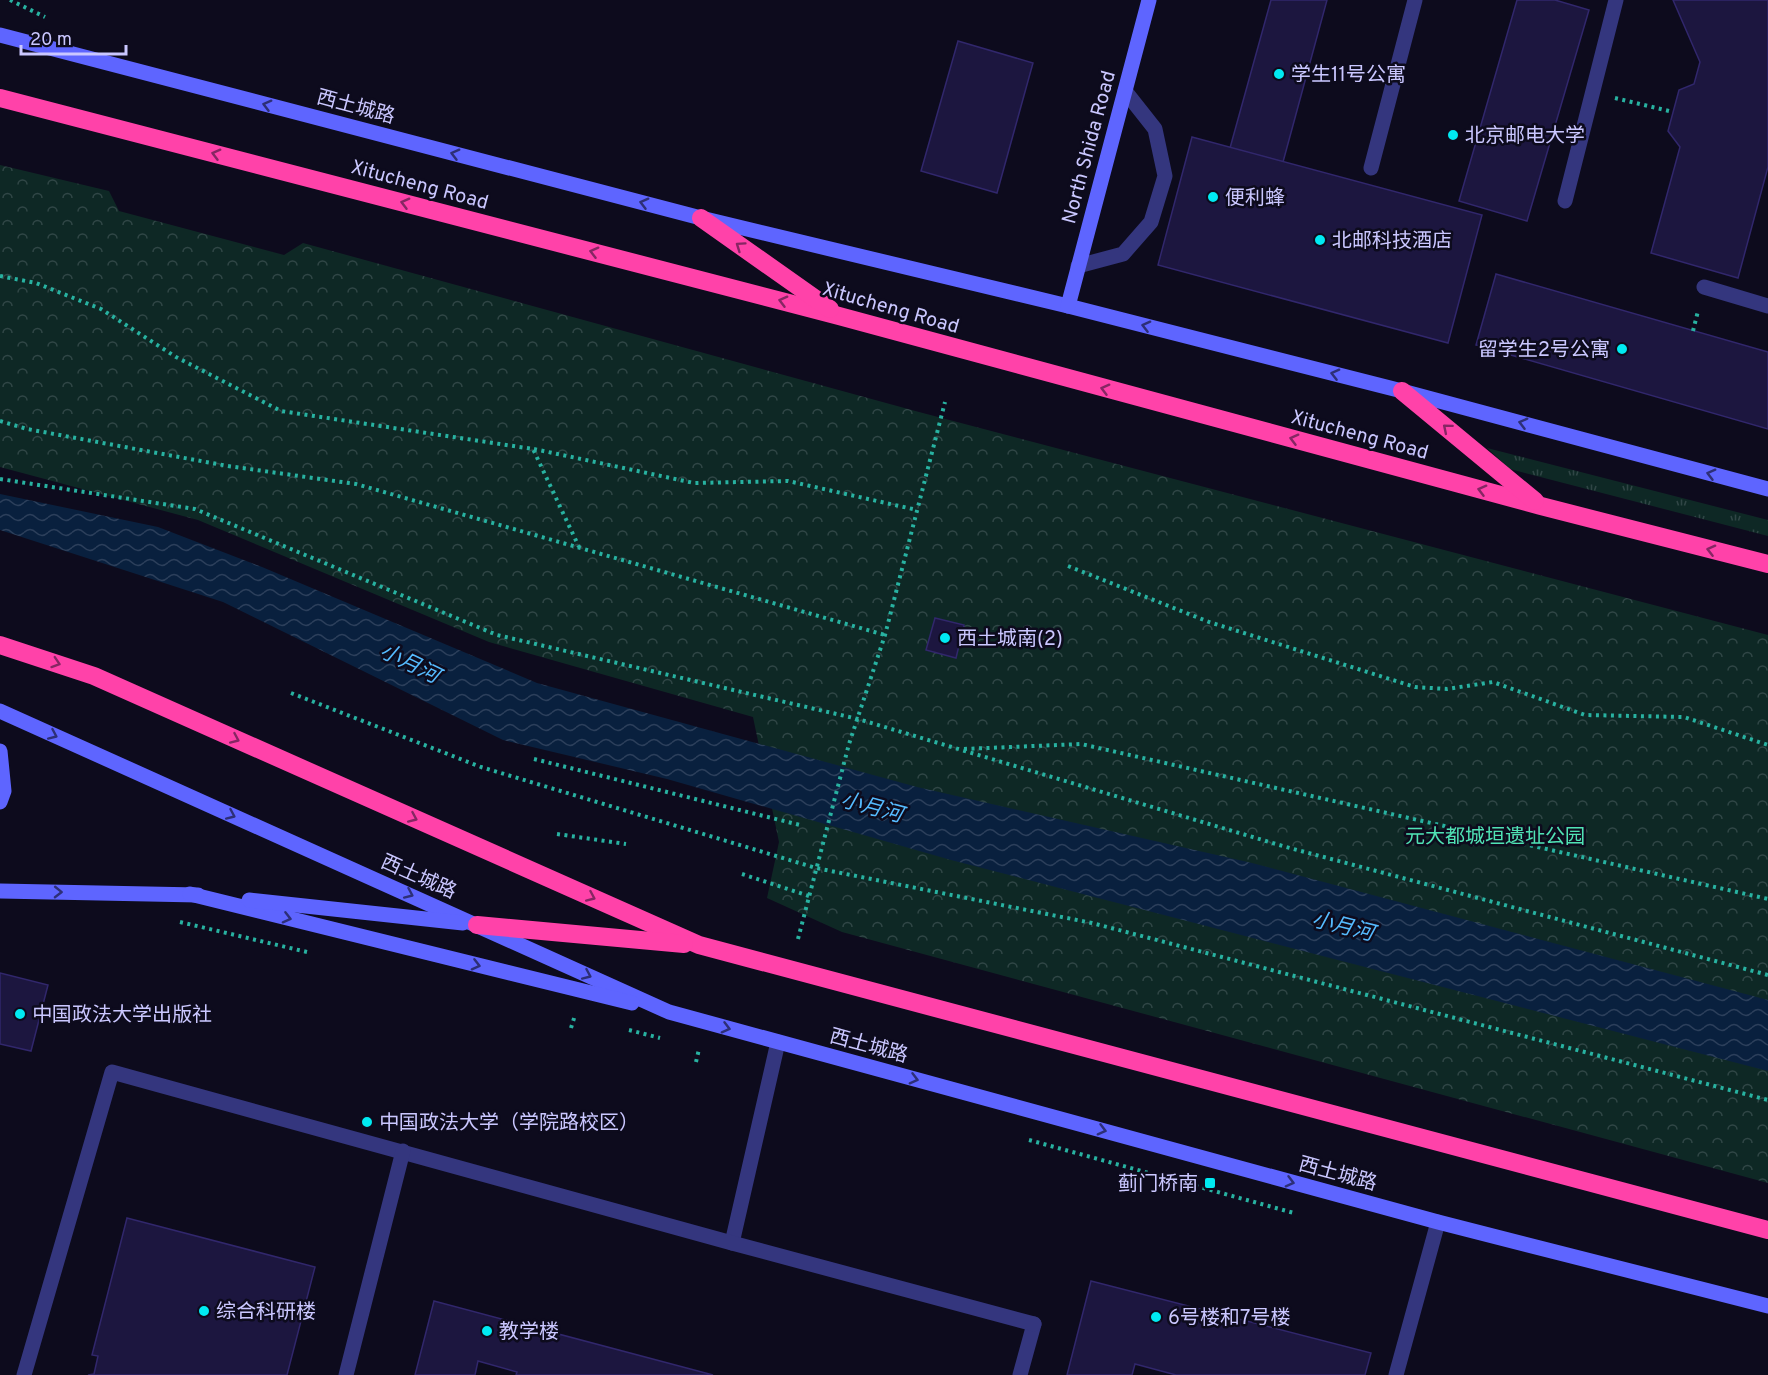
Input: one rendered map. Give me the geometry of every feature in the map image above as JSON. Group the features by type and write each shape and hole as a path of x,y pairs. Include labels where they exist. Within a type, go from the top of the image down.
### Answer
{"highway":[{"name":"Xitucheng Road","path":"0,98 839,316 1541,506 1768,564"},
{"path":"701,218 839,316"},
{"path":"1402,391 1541,506"},
{"path":"0,645 94,676 699,945 1768,1230"},
{"path":"477,925 699,945"}],"street":[{"name":"North Shida Road","path":"1068,306 1149,0"},
{"path":"1371,168 1415,0"},
{"path":"1565,201 1616,0"},
{"name":"西土城路","path":"0,35 701,218"},
{"path":"1078,266 1123,254 1151,222 1165,176 1155,129 1125,91"},
{"name":"Xitucheng Road","path":"701,218 1068,306 1402,391 1768,489"},
{"path":"1704,286 1768,306"},
{"name":"西土城路","path":"0,711 669,1012 1438,1222 1768,1306"},
{"path":"0,751 4,791 0,802"},
{"path":"0,891 189,894 477,925"},
{"path":"189,894 669,1012"},
{"path":"732,1244 778,1042"},
{"path":"24,1375 111,1072 403,1151 732,1244 1034,1324 1020,1375"},
{"path":"346,1375 403,1151"},
{"path":"1395,1375 1438,1222"}],"path":[{"path":"10,0 45,17"},
{"path":"1592,92 1673,112"},
{"path":"0,276 36,283 101,309 176,357 281,411 533,449 694,483 788,481 917,510"},
{"path":"798,939 849,744 885,635 945,402"},
{"path":"0,421 27,429 228,466 356,484 885,635"},
{"path":"533,449 579,547"},
{"path":"0,479 195,509 497,634 858,719 1286,847 1768,975"},
{"path":"1068,566 1209,622 1415,687 1447,689 1492,682 1585,715 1684,717 1768,745"},
{"path":"291,693 481,767 816,868 1092,923 1768,1100"},
{"path":"960,749 1081,744 1768,899"},
{"path":"534,759 800,825"},
{"path":"557,834 626,844"},
{"path":"742,874 809,896"},
{"path":"171,920 318,955"},
{"path":"566,1013 586,1018"},
{"path":"571,1028 574,1015"},
{"path":"620,1028 665,1040"},
{"path":"688,1046 710,1052"},
{"path":"696,1062 699,1049"},
{"path":"1024,1138 1294,1213"}],"green space":[{"name":"元大都城垣遗址公园","path":"0,165 109,191 119,211 284,255 303,243 919,412 1768,635 1768,1183 842,932 767,898 779,842 753,717 489,642 198,520 0,467"},
{"path":"1487,448 1768,520 1768,536 1510,469"}],"water":[{"name":"小月河","path":"0,494 158,527 262,567 537,683 917,787 1252,863 1768,1000 1768,1071 951,860 667,779 503,740 223,602 0,530"}],"building":[{"name":"学生11号公寓","path":"1271,0 1327,0 1283,162 1230,148"},
{"path":"1517,0 1555,0 1589,10 1527,221 1459,201"},
{"path":"1673,0 1768,0 1768,167 1738,278 1651,253 1680,147 1668,131 1679,90 1694,84 1700,62"},
{"path":"958,41 1033,63 997,193 921,171"},
{"name":"北邮科技酒店","path":"1192,137 1482,215 1448,343 1158,265"},
{"name":"留学生2号公寓","path":"1496,274 1768,352 1768,429 1476,345"},
{"name":"西土城南(2)","path":"935,618 964,625 956,658 926,650"},
{"name":"中国政法大学出版社","path":"0,973 48,985 31,1051 0,1044"},
{"name":"综合科研楼","path":"127,1218 315,1267 287,1375 88,1375 94,1374 98,1356 92,1355"},
{"name":"6号楼和7号楼","path":"1091,1281 1371,1353 1365,1375 1176,1375 1135,1364 1132,1375 1067,1375"},
{"name":"教学楼","path":"434,1301 713,1375 516,1375 517,1372 478,1361 475,1375 415,1375"}],"place":[{"name":"学生11号公寓","path":"1279,74"},
{"name":"北京邮电大学","path":"1453,135"},
{"name":"便利蜂","path":"1213,197"},
{"name":"北邮科技酒店","path":"1320,240"},
{"name":"留学生2号公寓","path":"1622,349"},
{"name":"西土城南(2)","path":"945,638"},
{"name":"中国政法大学出版社","path":"20,1014"},
{"name":"中国政法大学（学院路校区）","path":"367,1122"},
{"name":"蓟门桥南","path":"1210,1183"},
{"name":"综合科研楼","path":"204,1311"},
{"name":"6号楼和7号楼","path":"1156,1317"},
{"name":"教学楼","path":"487,1331"}]}
